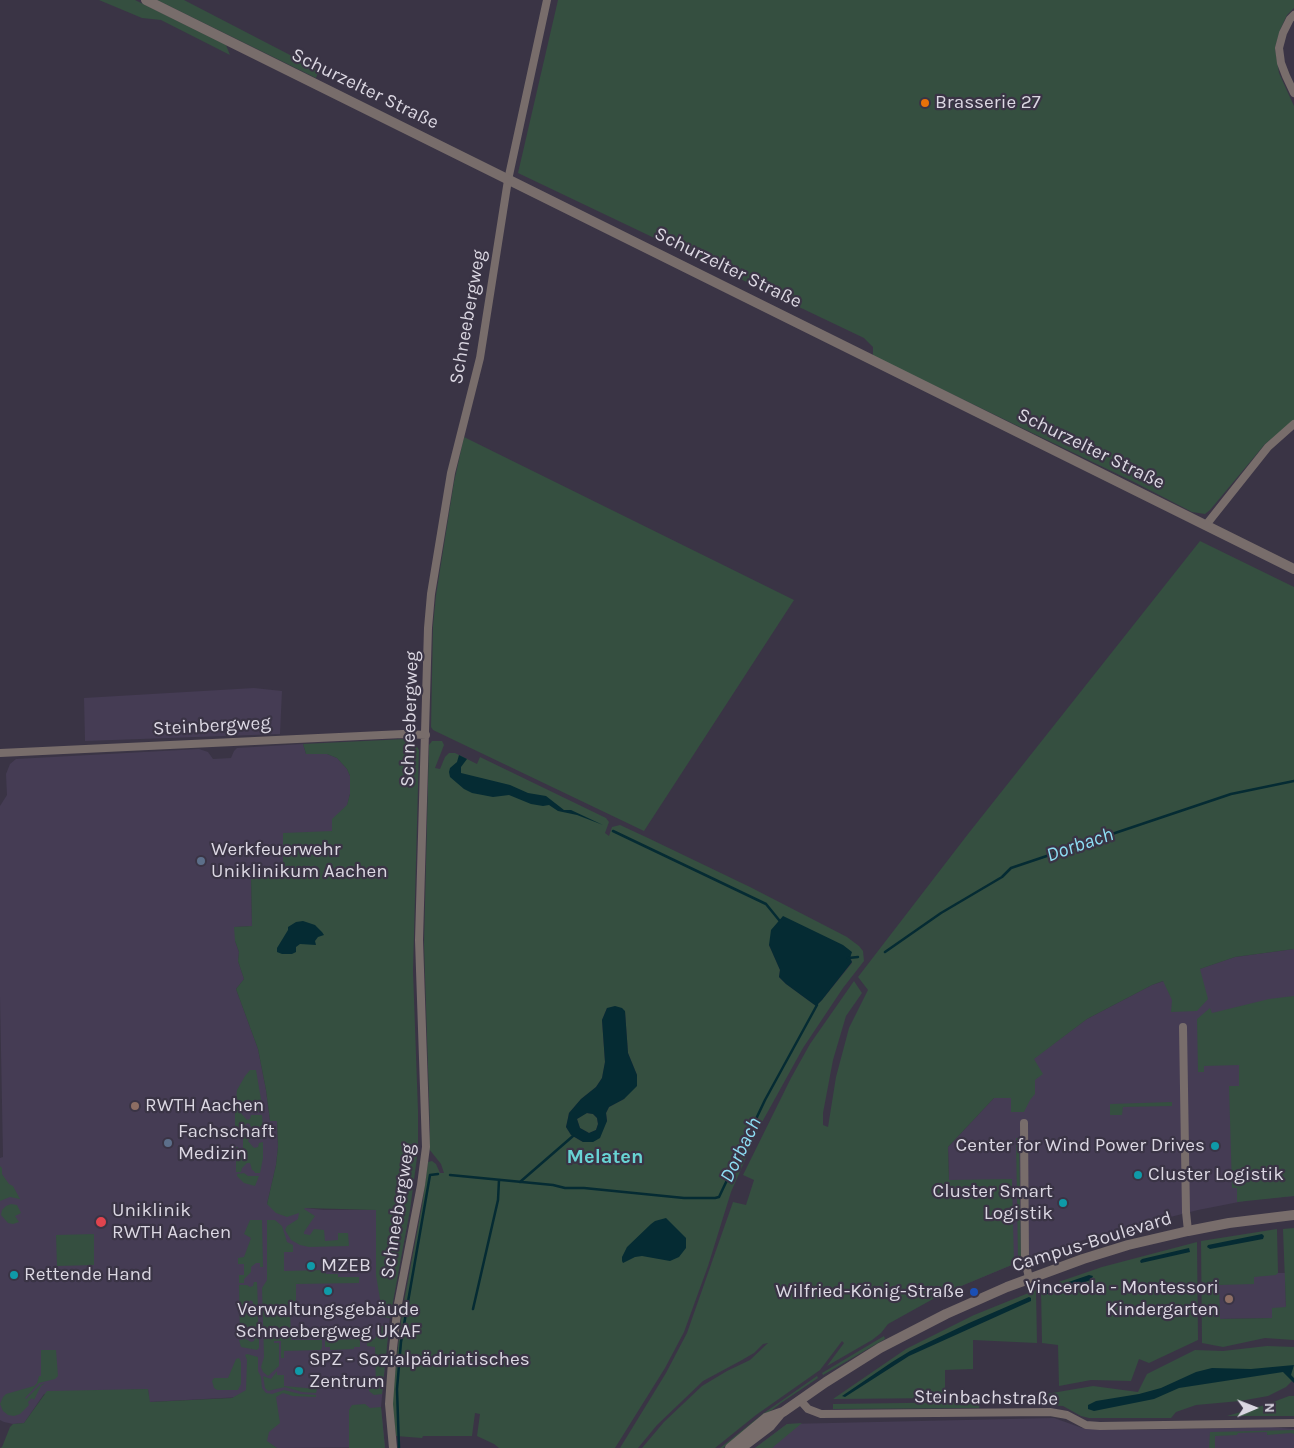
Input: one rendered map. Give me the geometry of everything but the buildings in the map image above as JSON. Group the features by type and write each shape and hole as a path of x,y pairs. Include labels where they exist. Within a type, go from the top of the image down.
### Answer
{"street":[{"name":"Schurzelter Straße","path":"146,0 1294,569"},
{"name":"Schneebergweg","path":"393,1448 389,1404 393,1348 398,1304 421,1185 426,1147 419,940 428,628 431,594 451,474 480,358 508,180 547,0"},
{"path":"1294,15 1283,33 1279,48 1281,63 1294,93"},
{"path":"1206,526 1268,446 1294,424"},
{"name":"Steinbergweg","path":"0,753 403,734 426,735"},
{"path":"1183,1027 1186,1212 1188,1230"},
{"path":"1024,1123 1025,1260 1029,1278"},
{"name":"Campus-Boulevard","path":"730,1448 766,1418 782,1412 854,1364 905,1335 976,1300 1029,1278 1128,1245 1188,1230 1247,1220 1294,1215"},
{"name":"Steinbachstraße","path":"800,1400 808,1409 820,1414 1050,1412 1067,1415 1086,1425 1100,1426 1294,1423"},
{"name":"Campus-Boulevard","path":"740,1448 770,1426 782,1412"}],"shaded area":[{"path":"99,0 135,0 226,45 230,55 161,20 142,18"},
{"path":"157,0 184,0 319,70 316,78"},
{"path":"558,0 1294,0 1294,8 1287,15 1275,48 1279,73 1294,106 1294,421 1265,444 1210,510 1205,514 1192,512 873,356 873,347 864,338 518,173"},
{"path":"464,437 794,600 644,831 433,730 431,727 433,626 436,595 454,482"},
{"path":"1200,541 1294,587 1294,949 1235,957 1200,969 1208,999 1197,1011 1171,1012 1172,1000 1163,981 1087,1019 1034,1059 1043,1074 1035,1080 1035,1094 1024,1112 1011,1112 1011,1098 994,1098 948,1147 949,1180 1012,1179 1014,1264 942,1294 888,1324 872,1340 827,1366 844,1343 842,1341 820,1370 756,1415 715,1448 642,1448 664,1422 702,1386 750,1360 768,1343 763,1344 754,1353 703,1381 657,1425 638,1448 620,1448 666,1373 687,1333 733,1202 746,1205 754,1180 743,1175 810,1044 854,981 862,993 846,1016 833,1060 823,1113 823,1125 828,1127 836,1077 849,1028 868,990 858,977 968,834"},
{"path":"254,688 282,691 280,734 85,741 84,698"},
{"path":"412,740 419,750 413,971 418,1150 410,1210 390,1318 381,1317 378,1313 381,1305 376,1275 376,1210 305,1208 315,1216 304,1234 310,1235 314,1229 324,1230 325,1241 338,1240 338,1233 348,1233 349,1246 309,1247 291,1240 285,1230 287,1226 298,1219 299,1213 287,1217 276,1213 267,1204 276,1165 278,1147 277,1121 270,1121 258,1049 236,989 244,979 238,961 239,952 235,941 234,927 252,926 251,877 283,874 283,833 332,831 332,819 347,805 350,794 350,776 347,769 337,758 327,754 306,754 303,744"},
{"path":"432,741 442,741 444,745 435,768 440,769 445,757 449,753 455,753 477,764 480,757 606,818 609,822 605,833 609,836 612,827 620,825 750,887 847,937 863,951 864,961 843,988 803,1048 761,1124 731,1192 708,1266 684,1332 665,1368 615,1448 499,1448 477,1436 480,1414 475,1413 472,1436 423,1436 422,1438 396,1436 393,1390 402,1312 422,1206 428,1162 432,1161 436,1164 440,1173 444,1173 441,1164 429,1149 430,1128 424,944 429,745","holes":["769,945 850,955 852,963 816,1006 779,977 780,970","607,1008 625,1012 628,1053 637,1075 624,1099 609,1107 606,1113 607,1121 593,1142 583,1142 571,1135 566,1127 569,1113 581,1099 596,1087 602,1078 605,1062 602,1020"]},
{"name":"RWTH Aachen","path":"303,744 306,754 322,752 337,758 347,769 350,776 350,794 347,806 340,812 332,831 283,874 251,877 252,926 235,927 235,941 239,952 238,961 244,979 236,989 258,1049 270,1121 277,1121 278,1147 276,1165 267,1204 324,1210 410,1210 390,1315 381,1407 385,1447 277,1448 267,1442 259,1396 149,1402 148,1389 44,1394 24,1423 13,1424 4,1422 0,1420 0,1158 3,1157 0,997 0,806 7,795 6,774 10,764 16,759 199,749 208,752 213,759 231,758 237,748"},
{"path":"459,755 467,759 461,767 461,773 510,785 528,793 546,796 564,810 571,810 603,825 577,815 558,811 549,805 531,804 509,795 493,797 472,793 450,777 450,768 457,762"},
{"path":"783,916 843,945 852,952 850,958 852,962 816,1006 779,977 780,970 769,945 771,930"},
{"path":"303,921 315,925 324,935 318,937 315,941 316,945 300,944 296,947 296,952 292,954 277,952 277,948 288,927 296,922"},
{"path":"1294,949 1294,1196 1249,1200 1198,1210 1095,1236 1014,1264 942,1294 949,1180 948,1147 1033,1059 1087,1019 1152,985 1235,957"},
{"path":"1294,996 1294,1196 1237,1202 1237,1188 1232,1188 1229,1086 1239,1086 1239,1065 1204,1066 1204,1072 1198,1072 1197,1019 1210,1008 1212,1013 1269,999"},
{"path":"615,1006 625,1011 628,1053 637,1075 637,1086 624,1099 609,1107 606,1113 607,1121 600,1138 593,1142 583,1142 571,1135 566,1127 569,1113 581,1099 596,1087 602,1078 605,1062 602,1020 607,1008","holes":["587,1113 593,1114 597,1118 598,1124 596,1130 589,1133 580,1128 577,1119"]},
{"path":"250,1070 256,1070 263,1111 261,1112 250,1112 248,1106 242,1111 235,1110 237,1090"},
{"path":"1172,1102 1172,1106 1123,1107 1122,1115 1110,1115 1110,1104"},
{"path":"235,1111 239,1111 247,1120 250,1119 251,1115 262,1115 263,1128 251,1128 250,1124 247,1123 241,1130 247,1136 250,1136 251,1132 263,1131 263,1139 258,1139 257,1134 254,1134 248,1141 254,1148 263,1142 263,1158 260,1173 255,1173 252,1170 250,1163 247,1163 242,1168 241,1172 236,1172 236,1147 238,1147 238,1153 243,1152 243,1135 235,1135"},
{"path":"586,1113 593,1114 597,1118 598,1124 596,1130 589,1133 580,1128 577,1119"},
{"path":"1016,1138 1019,1138 1021,1260 1018,1260"},
{"path":"0,1166 2,1174 9,1184 13,1186 20,1199 10,1197 0,1201"},
{"path":"244,1173 248,1176 259,1176 255,1186 244,1183 237,1176 237,1174"},
{"path":"11,1204 17,1205 21,1213 15,1216 19,1222 13,1224 8,1223 1,1215 2,1210"},
{"path":"666,1218 686,1238 686,1248 679,1257 670,1261 642,1256 623,1263 622,1257 627,1247 655,1221"},
{"path":"250,1220 262,1220 263,1267 260,1267 260,1263 256,1263 251,1267 251,1272 244,1279 244,1283 239,1283 239,1275 244,1275 244,1264 238,1264 238,1258 244,1257 251,1238 244,1234"},
{"path":"267,1220 275,1220 282,1226 287,1242 293,1245 293,1252 284,1252 284,1271 325,1270 326,1274 338,1274 338,1277 359,1277 359,1283 296,1284 296,1307 290,1307 291,1340 322,1340 322,1347 321,1350 284,1351 284,1358 281,1358 281,1341 274,1341 274,1343 279,1343 279,1366 268,1376 261,1367 264,1357 262,1288 267,1280"},
{"path":"1294,1228 1294,1340 1265,1338 1223,1347 1202,1343 1201,1241 1277,1229 1278,1273 1276,1275 1254,1277 1254,1284 1219,1285 1220,1319 1272,1318 1272,1308 1286,1307 1283,1229"},
{"path":"94,1234 94,1265 57,1266 56,1235"},
{"path":"1262,1234 1264,1236 1263,1239 1210,1249 1207,1247 1208,1245"},
{"path":"1197,1242 1198,1340 1149,1363 1139,1359 1131,1381 1091,1380 1059,1386 1058,1345 1042,1343 1041,1288 1102,1267"},
{"path":"1189,1248 1190,1252 1141,1263 1140,1261 1142,1259"},
{"path":"1278,1270 1278,1273 1285,1273 1286,1308 1272,1318 1219,1319 1219,1285"},
{"path":"1089,1275 1093,1276 1091,1280 1044,1295 1043,1292 1045,1290"},
{"path":"254,1282 257,1282 258,1307 253,1307 251,1300 244,1307 244,1310 251,1314 254,1310 258,1309 258,1335 254,1335 254,1330 251,1329 244,1336 245,1339 240,1339 239,1285 250,1287 253,1286"},
{"path":"1036,1290 1037,1343 973,1340 973,1369 945,1370 945,1398 833,1399 906,1349 974,1315"},
{"path":"1029,1297 1031,1301 909,1356 845,1397 842,1396 910,1351"},
{"path":"379,1327 389,1327 382,1394 374,1395 369,1389 376,1388 375,1347 367,1346 367,1339 375,1339"},
{"path":"884,1336 885,1339 823,1375 822,1373"},
{"path":"255,1338 259,1338 259,1348 257,1350 241,1347 239,1340 246,1339 251,1342"},
{"path":"360,1339 360,1347 354,1347 354,1349 330,1350 330,1347 325,1347 325,1340"},
{"path":"1267,1346 1294,1347 1294,1379 1286,1387 1268,1396 1196,1405 1176,1412 1171,1418 1089,1418 1081,1416 1063,1406 1046,1405 1046,1394 1093,1386 1138,1392 1147,1374 1195,1350 1223,1351"},
{"path":"41,1350 56,1350 58,1376 55,1379 39,1383 26,1399 40,1385 45,1383 41,1386 34,1400 32,1398 28,1402 29,1405 20,1414 8,1415 3,1411 0,1404 3,1397 6,1394 34,1386 37,1383 39,1376 41,1376"},
{"path":"245,1355 258,1357 258,1371 261,1377 262,1388 266,1393 272,1394 284,1390 316,1395 316,1397 293,1396 283,1393 276,1397 280,1423 269,1432 267,1441 277,1448 0,1448 10,1427 13,1424 24,1423 47,1391 148,1389 150,1402 232,1398 246,1390 247,1360"},
{"path":"239,1358 241,1362 241,1384 238,1390 217,1390 214,1388 212,1381 214,1378 228,1378 236,1359"},
{"path":"1294,1365 1291,1375 1294,1378 1294,1383 1283,1372 1179,1388 1154,1399 1094,1411 1088,1409 1088,1405 1096,1401 1139,1394 1161,1388 1196,1372 1212,1368 1251,1369"},
{"path":"277,1371 277,1375 284,1375 284,1386 317,1389 316,1393 302,1392 285,1387 268,1391 265,1388 263,1376 271,1379"},
{"path":"817,1376 818,1378 781,1403 723,1448 720,1448 764,1413"},
{"path":"1294,1396 1294,1416 1227,1416 1268,1404"},
{"path":"977,1402 980,1404 979,1408 833,1409 833,1404"},
{"path":"365,1404 370,1408 381,1407 385,1448 349,1448 349,1410 352,1405"},
{"path":"1054,1418 1082,1428 1091,1429 1139,1430 1271,1427 1294,1429 1294,1448 755,1448 787,1424"},
{"path":"802,1423 772,1448 755,1448 787,1424"},
{"path":"1294,1430 1294,1434 1267,1435 1267,1432 1215,1436 1215,1448 1209,1448 1210,1432"}],"waterway":[{"name":"Dorbach","path":"885,952 941,913 1002,877 1011,868 1231,794 1294,781"},
{"path":"613,831 766,904 779,920"},
{"name":"Dorbach","path":"848,958 858,957"},
{"name":"Dorbach","path":"450,1175 553,1185 565,1188 584,1188 684,1198 719,1197 765,1100 817,1005"},
{"path":"520,1182 573,1136"},
{"name":"Dorbach","path":"399,1448 397,1389 401,1342 430,1175 438,1174"},
{"path":"473,1309 498,1200 499,1180"}],"place":[{"name":"Brasserie 27","path":"925,103"},
{"name":"Werkfeuerwehr Uniklinikum Aachen","path":"201,861"},
{"name":"RWTH Aachen","path":"135,1106"},
{"name":"Fachschaft Medizin","path":"168,1143"},
{"name":"Center for Wind Power Drives","path":"1215,1146"},
{"name":"Cluster Logistik","path":"1138,1175"},
{"name":"Cluster Smart Logistik","path":"1063,1203"},
{"name":"Uniklinik RWTH Aachen","path":"101,1222"},
{"name":"MZEB","path":"311,1266"},
{"name":"Rettende Hand","path":"14,1275"},
{"name":"Verwaltungsgebäude Schneebergweg UKAF","path":"328,1291"},
{"name":"Wilfried-König-Straße","path":"974,1292"},
{"name":"Vincerola - Montessori Kindergarten","path":"1229,1299"},
{"name":"SPZ - Sozialpädriatisches Zentrum","path":"299,1371"}],"district":[{"name":"Melaten","path":"605,1157"}]}
